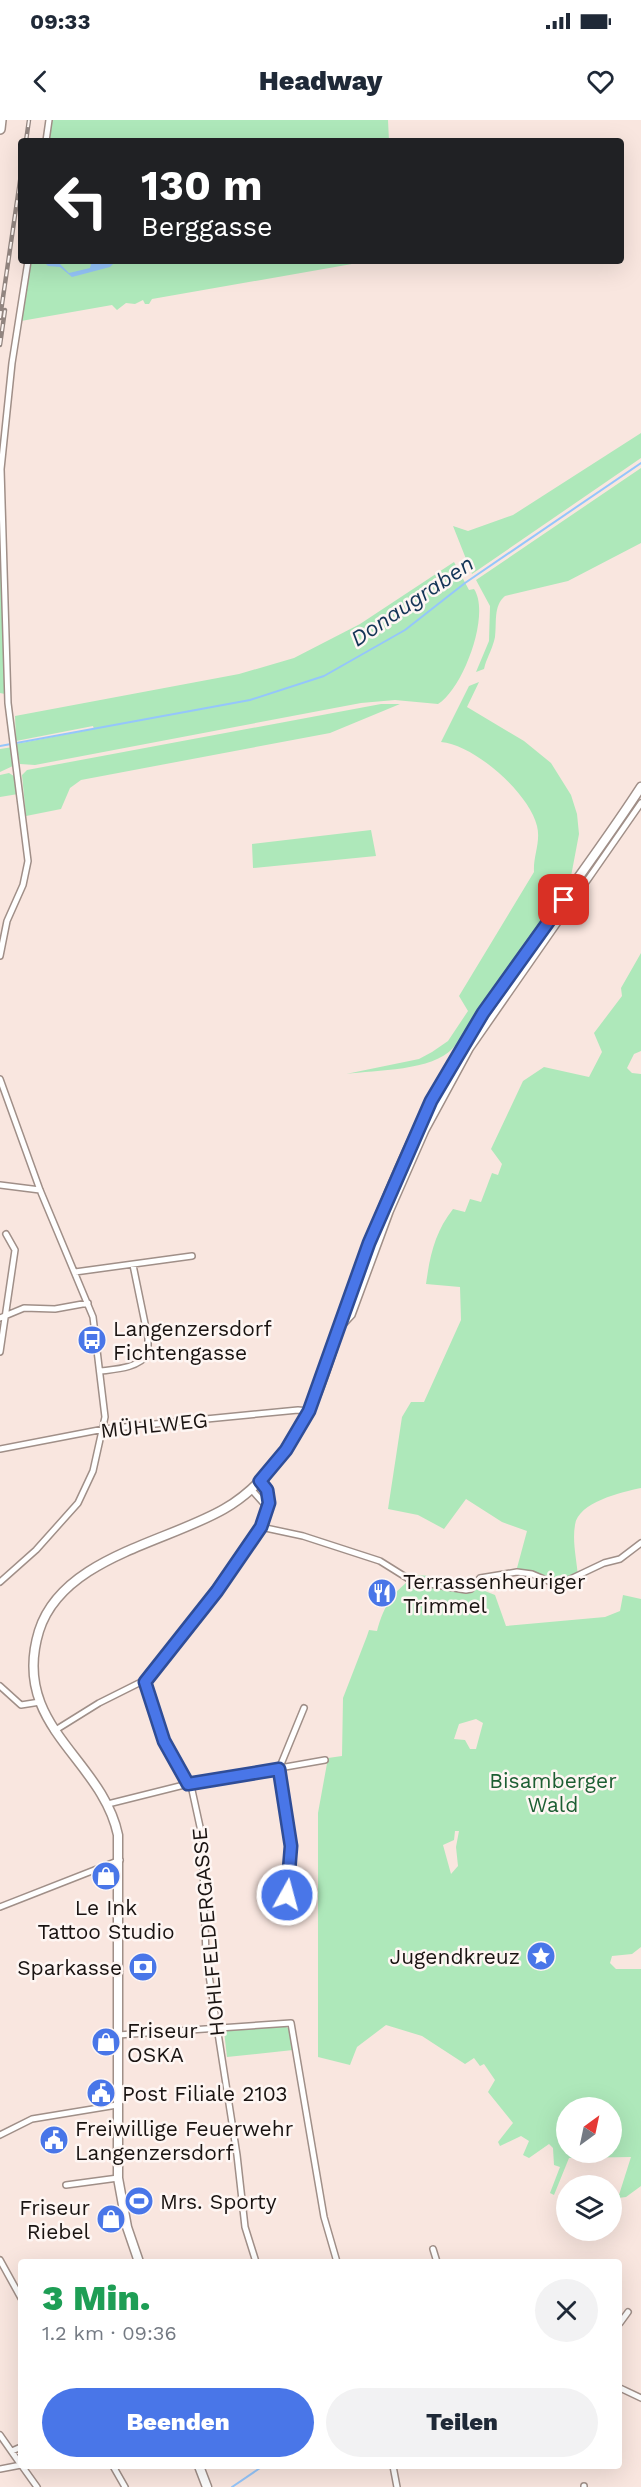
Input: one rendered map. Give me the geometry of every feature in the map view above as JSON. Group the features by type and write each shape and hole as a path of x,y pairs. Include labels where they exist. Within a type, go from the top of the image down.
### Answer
{"highway":[{"path":"0,129 1,120"}],"main road":[{"path":"138,2259 125,2217 118,2178 120,1860 118,1835 108,1804 54,1731 40,1702 34,1672 36,1642 45,1616 67,1587 94,1568 212,1516 260,1481 286,1450 309,1411 369,1243 414,1136 451,1065 549,927 641,787"},
{"path":"200,2469 207,2487"}],"street":[{"path":"46,138 49,120"},
{"path":"0,956 8,921 28,867 17,759 8,703 2,448 28,264"},
{"path":"549,927 641,803"},
{"path":"0,1079 40,1190 88,1303 98,1338 104,1429 93,1471 78,1503 36,1550 0,1582"},
{"path":"0,1185 40,1190"},
{"path":"0,1352 2,1317 15,1250 6,1234"},
{"path":"75,1272 192,1256"},
{"path":"101,1371 130,1366 141,1361 148,1354 148,1338 133,1265"},
{"path":"2,1317 24,1308 55,1309 88,1303"},
{"name":"MÜHLWEG","path":"0,1449 104,1429 309,1411"},
{"path":"54,1731 99,1703 145,1682 217,1591 261,1527 267,1508 268,1494 260,1481"},
{"path":"251,1489 267,1508"},
{"path":"261,1527 303,1536 380,1561 412,1581 466,1590 471,1589 480,1578 517,1572 532,1574 553,1583 564,1582 604,1563 620,1559 641,1543"},
{"name":"HOHLFELDERGASSE","path":"145,1682 164,1741 188,1784 202,1836 206,1956 236,2146 245,2227 255,2259"},
{"path":"0,1686 21,1705 40,1702"},
{"path":"285,1917 291,1861 279,1769 304,1708"},
{"path":"108,1804 188,1784 325,1761"},
{"path":"0,1907 120,1860"},
{"path":"118,2035 291,2023 324,2217 336,2259"},
{"path":"0,2135 32,2119 91,2107 117,2105"},
{"path":"66,2185 118,2178"},
{"path":"433,2249 436,2259"},
{"path":"0,2260 2,2271 18,2294"},
{"path":"622,2320 628,2312"},
{"path":"622,2389 641,2398"},
{"path":"0,2435 18,2460"},
{"path":"12,2451 18,2448"},
{"path":"0,2469 18,2466"},
{"path":"24,2469 37,2487"},
{"path":"115,2469 124,2487"},
{"path":"394,2469 398,2487"}],"green space":[{"path":"52,120 388,120 389,138 49,138"},
{"path":"30,264 352,264 152,299 149,304 145,304 143,300 135,304 126,303 117,310 112,305 21,321"},
{"path":"641,433 641,458 472,574 453,526 468,531 513,515"},
{"path":"641,468 641,543 568,581 505,596 497,610 495,637 484,669 476,672 489,641 490,606 476,580"},
{"path":"0,543 5,694 0,693"},
{"path":"454,562 469,590 474,589 479,615 477,632 465,668 457,683 438,704 395,700 361,703 35,765 20,764 16,744 94,729 93,726 16,741 15,716 239,674 294,658 360,624"},
{"path":"479,682 467,707 524,741 551,763 571,795 577,814 579,834 569,887 481,1013 476,1012 453,1048 444,1056 403,1068 346,1074 419,1059 448,1041 468,1011 459,996 534,872 538,832 532,813 523,799 499,773 484,761 455,745 441,742 469,686"},
{"path":"381,704 400,704 330,733 81,780 70,788 61,809 26,816 22,775 27,770"},
{"path":"13,747 15,765 0,772 0,749"},
{"path":"9,773 17,778 18,794 0,797 0,775"},
{"path":"371,830 376,856 253,868 252,844"},
{"path":"641,953 641,1051 634,1054 627,1068 632,1073 641,1074 641,1488 602,1499 584,1510 578,1517 574,1531 578,1577 557,1584 517,1568 527,1531 502,1522 466,1499 444,1529 418,1515 388,1509 402,1417 411,1402 424,1402 461,1320 460,1287 426,1284 438,1235 453,1209 465,1212 470,1199 481,1202 492,1173 498,1175 502,1164 491,1149 523,1081 544,1067 589,1077 602,1052 594,1033 622,996 621,988"},
{"name":"Bisamberger Wald","path":"414,1575 449,1577 495,1595 506,1626 605,1617 620,1611 623,1595 641,1599 641,1947 632,1954 612,1956 610,1963 616,1969 641,1969 641,2186 626,2197 622,2198 622,2185 631,2157 622,2157 622,2097 556,2097 556,2163 567,2163 562,2175 557,2175 560,2167 554,2165 553,2148 549,2144 529,2158 523,2155 529,2141 521,2136 500,2146 498,2142 513,2123 488,2092 495,2080 484,2064 480,2066 474,2058 465,2064 422,2036 386,2025 357,2047 350,2065 318,2057 318,1813 328,1758 342,1756 343,1698 369,1630 377,1631 383,1613 398,1590","holes":["476,1719 483,1723 476,1749 470,1749 465,1740 454,1739 459,1724","455,1831 459,1831 456,1847 458,1866 451,1874 443,1845 454,1840"]},
{"path":"286,2027 290,2029 293,2050 227,2057 224,2031 226,2028"},
{"name":"Bisamberger Wald","path":"556,2177 556,2190 554,2195 550,2193"}],"water":[{"path":"46,264 60,264 69,273 90,268 91,264 113,264 110,267 72,277 60,267"}],"waterway":[{"name":"Donaugraben","path":"0,746 250,700 324,676 405,630 465,583 641,463"},
{"path":"232,2487 259,2469"}],"railway":[{"path":"26,138 29,120"},
{"path":"0,318 18,195"},
{"path":"0,345 5,310"}],"place":[{"name":"Langenzersdorf Fichtengasse","path":"92,1340"},
{"name":"Terrassenheuriger Trimmel","path":"382,1593"},
{"name":"Le Ink Tattoo Studio","path":"106,1876"},
{"name":"Jugendkreuz","path":"541,1956"},
{"name":"Sparkasse","path":"143,1967"},
{"name":"Friseur OSKA","path":"106,2042"},
{"name":"Post Filiale 2103","path":"101,2093"},
{"name":"Freiwillige Feuerwehr Langenzersdorf","path":"54,2140"},
{"name":"Mrs. Sporty","path":"139,2201"},
{"name":"Friseur Riebel","path":"111,2219"}],"route":[{"path":"287,1895 291,1871 291,1846 279,1769 188,1784 156,1724 145,1682 217,1591 261,1527 269,1503 267,1490 260,1481 286,1450 309,1411 324,1375 353,1285 385,1201 431,1101 462,1045 483,1013 564,900"}]}
